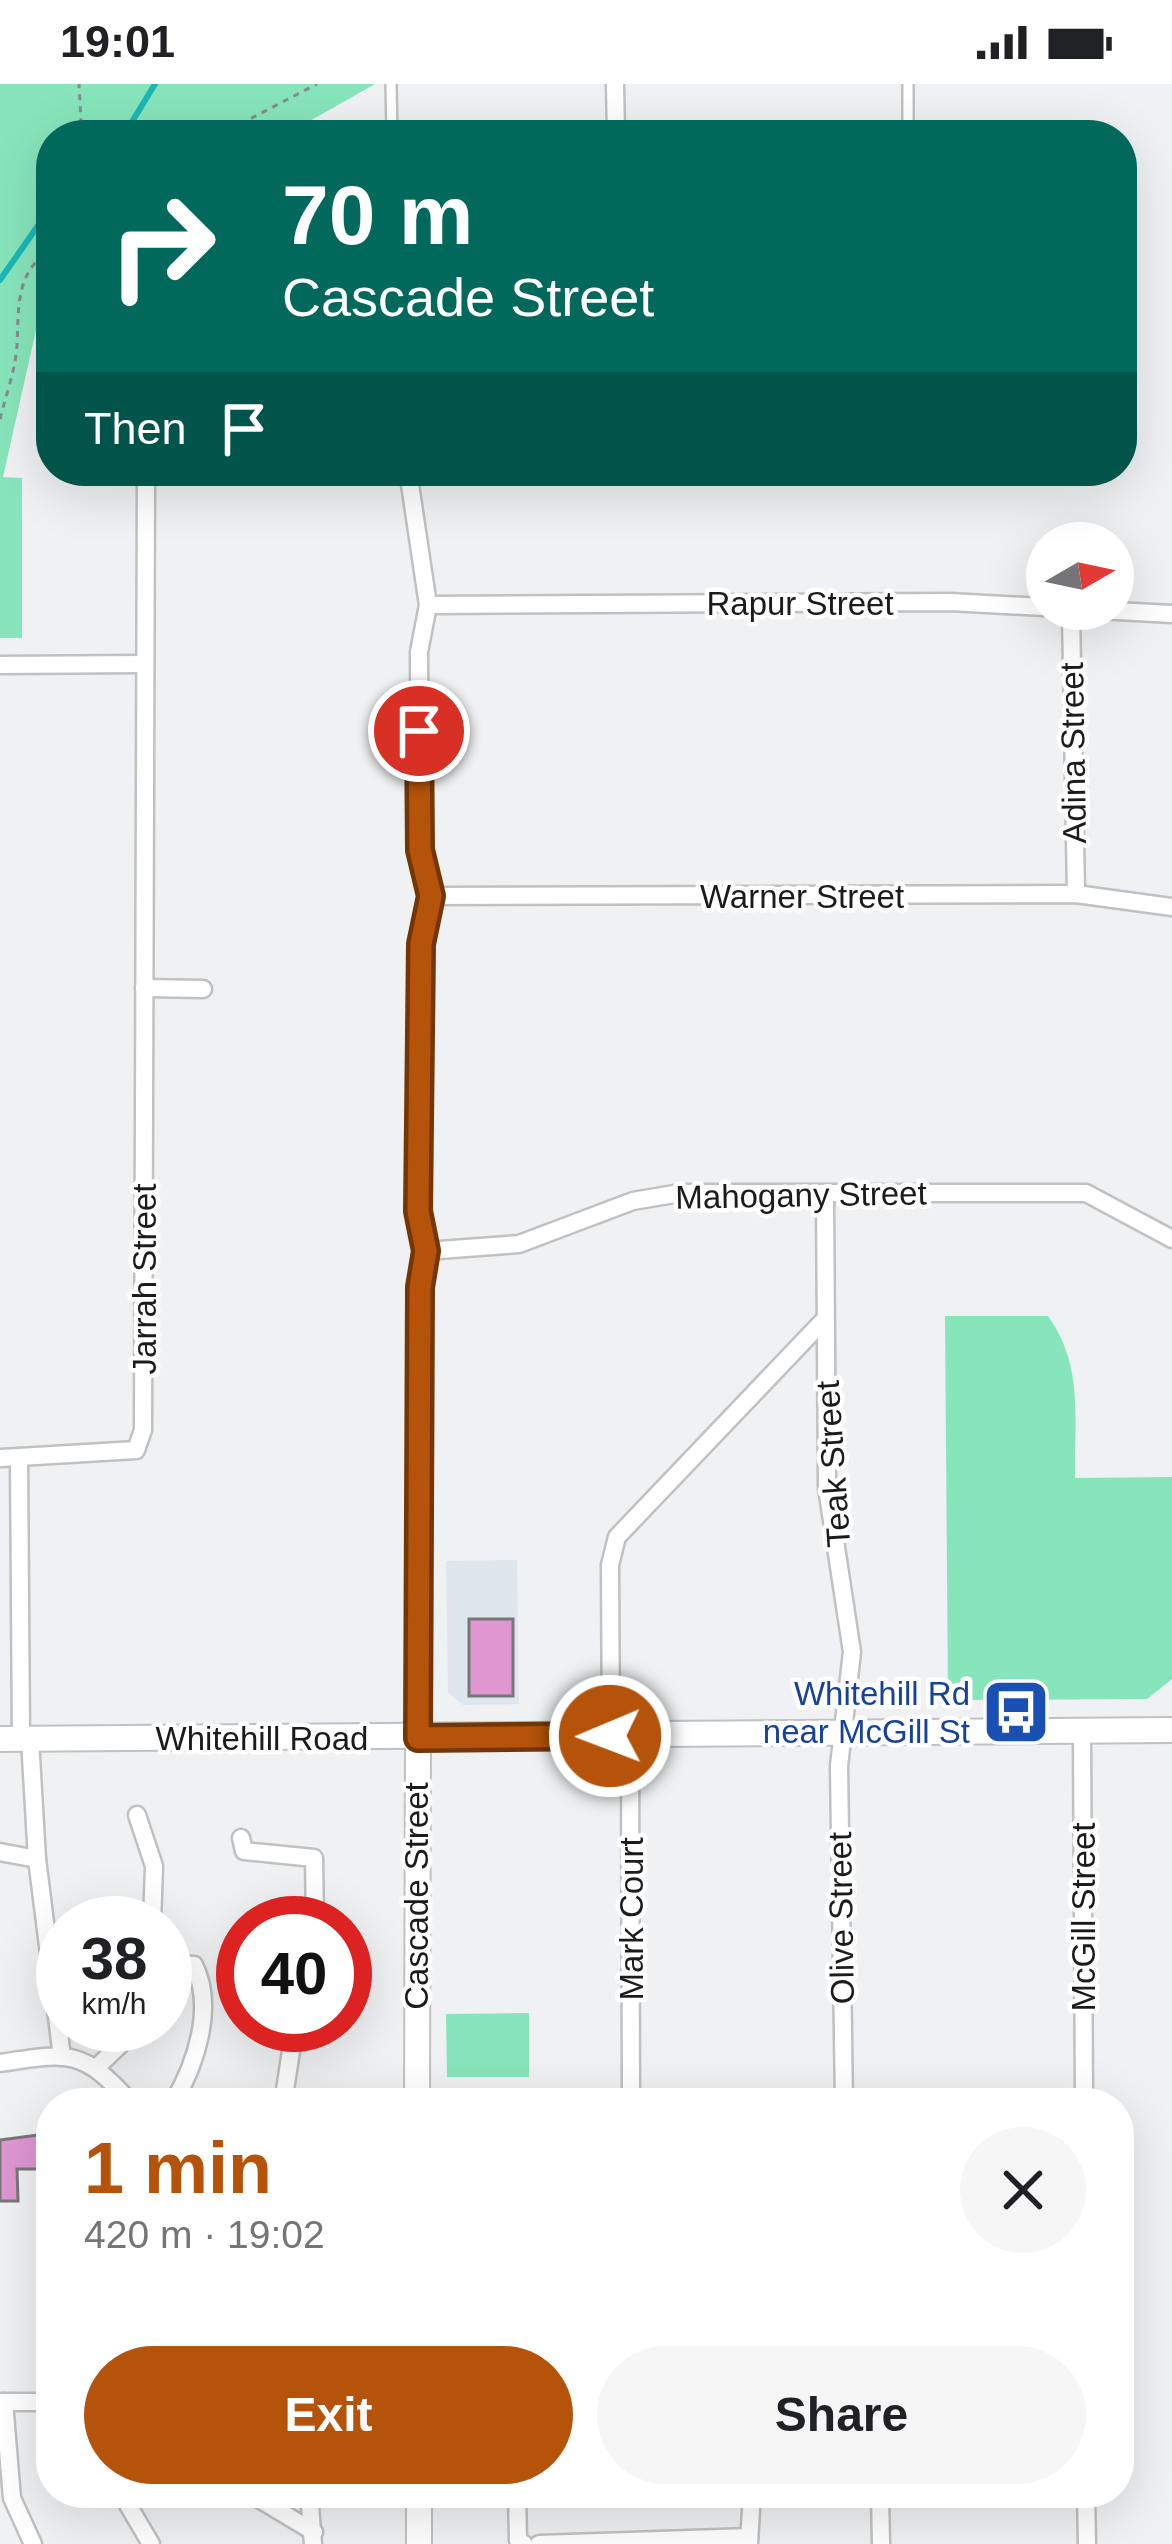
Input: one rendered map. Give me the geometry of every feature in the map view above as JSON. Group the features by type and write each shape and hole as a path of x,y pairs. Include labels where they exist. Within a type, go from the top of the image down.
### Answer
{"street":[{"path":"616,84 616,120"},
{"name":"Jarrah Street","path":"9,1457 114,1456 136,1450 143,1430 146,486"},
{"name":"Cascade Street","path":"410,486 428,605 418,652 420,850 431,896 421,944 418,1211 426,1251 420,1287 417,2088"},
{"name":"Rapur Street","path":"428,605 950,602 1026,608"},
{"name":"Rapur Street","path":"1134,613 1172,614"},
{"name":"Adina Street","path":"1071,630 1076,894"},
{"path":"0,665 142,664"},
{"name":"Warner Street","path":"431,896 1076,894 1172,907"},
{"path":"144,988 203,988"},
{"name":"Mahogany Street","path":"426,1251 519,1244 633,1201 680,1193 1086,1193 1172,1239"},
{"name":"Teak Street","path":"825,1194 822,1322 827,1488 852,1652 844,1733"},
{"name":"Mark Court","path":"632,2088 610,1565 617,1537 822,1322"},
{"path":"9,1457 17,1739 62,2057"},
{"name":"Whitehill Road","path":"17,1739 1172,1730"},
{"name":"McGill Street","path":"1082,1732 1084,2088"},
{"name":"Olive Street","path":"844,1733 839,1766 844,2088"},
{"path":"137,1815 154,1866 153,1896"},
{"path":"241,1838 244,1851 314,1858 315,1896"},
{"path":"0,1852 37,1859"},
{"path":"181,2088 192,2071 206,1989 192,1965"},
{"path":"98,2066 113,2052"},
{"path":"285,2088 291,2052"},
{"path":"0,2063 62,2057 98,2066 118,2088"},
{"path":"33,2544 12,2498 2,2402 36,2402"},
{"path":"130,2508 151,2544"},
{"path":"270,2508 313,2538"},
{"path":"310,2508 313,2538"},
{"path":"419,2508 419,2544"},
{"path":"518,2508 518,2540 524,2544"},
{"path":"539,2544 749,2541 751,2508"},
{"path":"880,2508 881,2544"},
{"path":"1086,2508 1087,2544"}],"lane":[{"path":"391,84 392,120"},
{"path":"908,84 908,120"}],"path":[{"path":"79,84 81,120"},
{"path":"248,120 317,84"},
{"path":"0,419 17,344 15,305 36,266"}],"shaded area":[{"path":"517,1560 519,1704 463,1705 448,1692 446,1561"}],"green space":[{"path":"0,84 375,84 311,120 36,120 36,330 3,477 22,478 22,638 0,638"},
{"path":"945,1316 1048,1316 1072,1374 1075,1478 1172,1477 1172,1679 1147,1699 948,1700"},
{"path":"529,2013 529,2077 447,2077 446,2014"}],"building":[{"path":"469,1619 513,1619 513,1696 469,1696"},
{"path":"36,2135 36,2169 17,2169 18,2201 0,2201 0,2140"}],"waterway":[{"path":"133,120 155,84"},
{"path":"0,280 36,228"}],"place":[{"name":"Whitehill Rd near McGill St","path":"1016,1712"}],"route":[{"path":"419,731 420,850 431,896 421,944 418,1211 426,1251 420,1287 418,1738 610,1736"}]}
